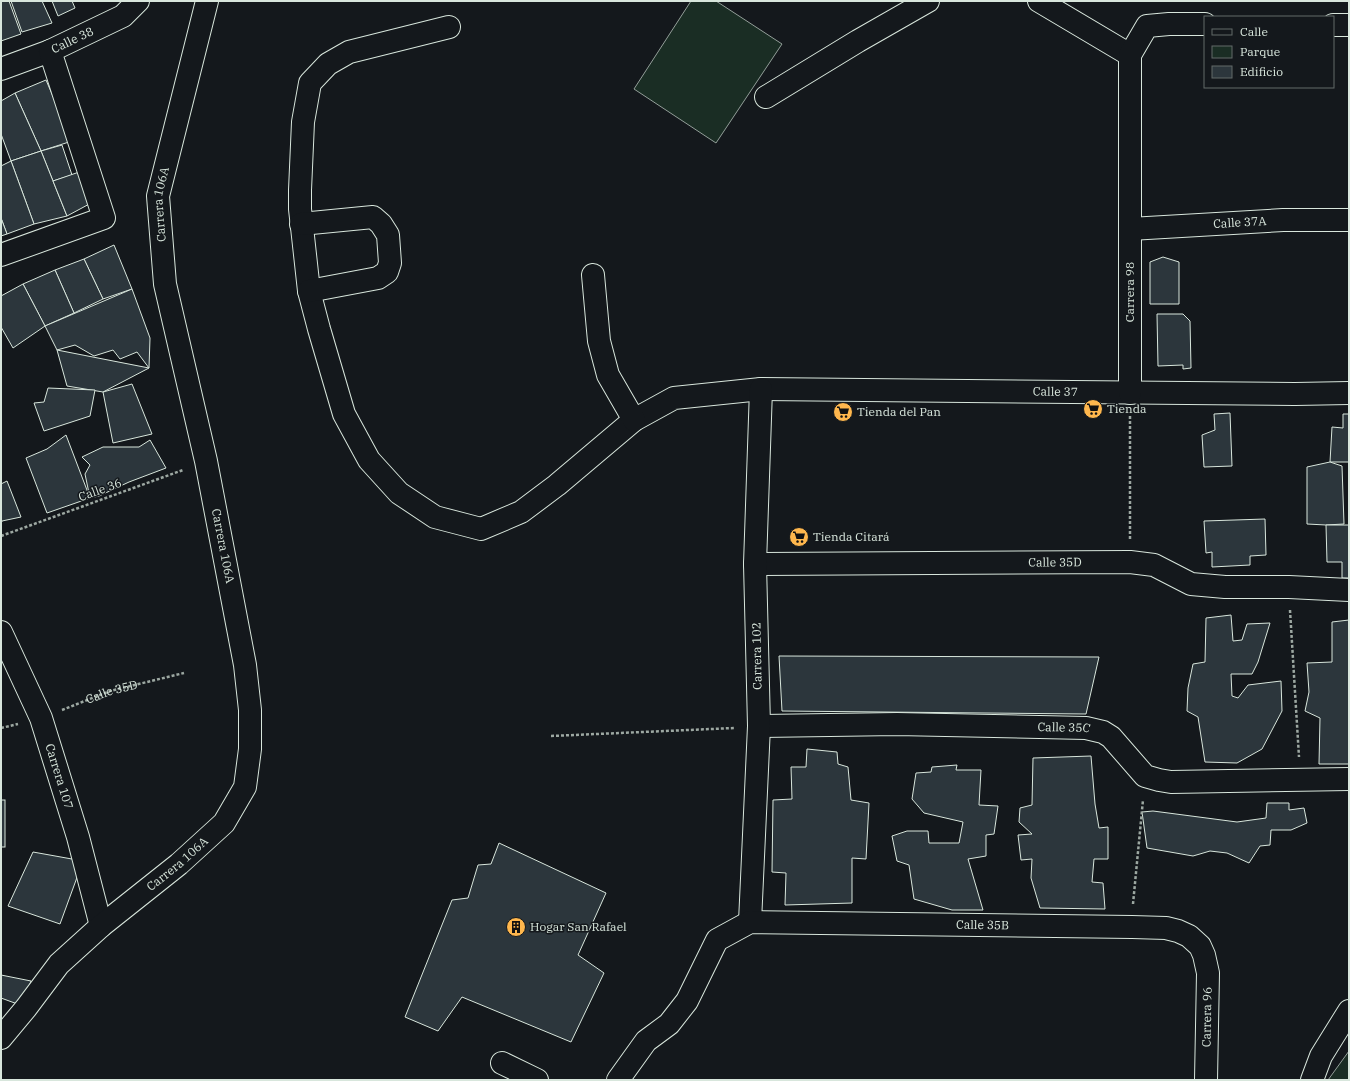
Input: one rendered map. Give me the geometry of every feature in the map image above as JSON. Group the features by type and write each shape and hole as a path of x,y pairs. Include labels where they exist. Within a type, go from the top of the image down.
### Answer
{"street":[{"name":"Calle 38","path":"1,69 50,51 123,16 138,1"},
{"name":"Carrera 106A","path":"1,1038 59,964 100,926 179,864 224,823 245,787 250,749 250,710 245,665 206,461 165,284 158,196 207,1"},
{"path":"766,97 858,41 928,1"},
{"path":"1039,1 1130,55 1147,26 1169,24 1204,24"},
{"path":"1334,25 1349,25"},
{"name":"Calle 37","path":"449,27 349,52 328,64 310,83 303,122 300,190 301,224 309,291 344,414 369,460 399,493 435,517 481,529 522,512 558,485 634,420 674,398 761,389 1130,393 1349,393"},
{"path":"1,255 104,218 50,51"},
{"name":"Carrera 98","path":"1130,55 1130,393"},
{"path":"301,224 372,218 381,224 388,235 390,263 387,272 378,278 309,291"},
{"name":"Calle 37A","path":"1130,229 1283,220 1349,220"},
{"path":"593,275 599,341 608,375 634,420"},
{"name":"Carrera 102","path":"750,922 759,726 755,564 761,389"},
{"name":"Calle 35D","path":"755,564 1130,562 1154,565 1191,584 1225,587 1289,587 1349,590"},
{"name":"Carrera 107","path":"1,632 41,718 78,837 100,926"},
{"name":"Calle 35C","path":"759,726 897,724 1086,728 1103,732 1111,737 1145,776"},
{"path":"1145,776 1170,782 1349,779"},
{"path":"618,1080 646,1041 669,1024 687,1001 717,940 750,922"},
{"name":"Calle 35B","path":"750,922 1166,928 1189,936 1200,946 1204,955"},
{"name":"Carrera 96","path":"1204,955 1208,973 1206,1080"},
{"path":"1312,1080 1321,1056 1349,1011"},
{"path":"502,1063 537,1080"}],"path":[{"path":"1130,393 1130,562"},
{"name":"Calle 36","path":"1,536 206,461"},
{"path":"1289,587 1300,780"},
{"name":"Calle 35D","path":"41,718 110,691 184,673"},
{"path":"551,736 735,728"},
{"path":"1132,927 1145,776"}],"green space":[{"path":"691,1 716,1 782,44 716,143 634,89"},
{"path":"1349,1051 1349,1080 1328,1080"}],"building":[{"path":"1,1 9,1 21,34 1,41"},
{"path":"11,1 42,1 52,23 22,32"},
{"path":"52,1 72,1 75,8 58,16"},
{"path":"46,80 72,141 41,151 15,93"},
{"path":"15,93 41,151 11,161 1,134 1,101"},
{"path":"62,145 72,175 53,181 41,151"},
{"path":"41,151 67,216 34,224 11,161"},
{"path":"11,161 34,224 7,234 1,218 1,166"},
{"path":"85,170 93,202 67,216 53,181"},
{"path":"1,218 7,234 1,236"},
{"path":"114,245 132,289 103,299 84,259"},
{"path":"1163,257 1179,262 1179,304 1150,304 1150,262"},
{"path":"84,259 103,299 74,313 55,270"},
{"path":"55,270 74,313 45,326 23,284"},
{"path":"23,284 45,326 13,348 1,327 1,296"},
{"path":"132,289 150,338 149,368 137,352 120,359 113,350 94,356 75,345 57,350 45,326"},
{"path":"1157,314 1183,314 1190,321 1191,368 1183,369 1183,365 1158,366"},
{"path":"57,350 149,368 103,392 67,386"},
{"path":"132,384 152,434 113,443 103,392"},
{"path":"48,388 95,390 90,416 44,431 34,403 44,402"},
{"path":"1230,413 1232,466 1204,467 1202,435 1215,430 1214,414"},
{"path":"1343,414 1349,414 1349,462 1330,462 1332,427 1343,428"},
{"path":"66,435 90,498 47,513 26,458 47,449"},
{"path":"150,440 166,468 129,482 99,496 90,498 85,474 90,465 82,457 103,447 139,447"},
{"path":"1330,462 1342,466 1344,524 1307,524 1307,467"},
{"path":"7,481 21,517 2,521 1,524 1,484"},
{"path":"1265,519 1266,555 1250,556 1250,565 1212,567 1212,552 1206,553 1204,521"},
{"path":"1326,525 1349,525 1349,578 1342,578 1342,562 1327,562"},
{"path":"1231,615 1233,641 1242,640 1247,624 1270,623 1258,662 1252,674 1231,674 1232,696 1238,698 1248,685 1281,681 1282,711 1262,749 1237,763 1205,762 1198,717 1187,711 1188,688 1193,664 1205,662 1206,618"},
{"path":"1349,620 1349,764 1319,764 1320,718 1305,711 1309,692 1307,663 1332,662 1332,622"},
{"path":"779,656 1099,657 1086,714 782,711"},
{"path":"807,749 837,752 838,764 848,767 851,800 869,803 866,859 852,858 852,903 785,905 786,873 772,872 773,800 792,799 791,767 806,767"},
{"path":"1091,756 1095,804 1099,828 1108,827 1108,859 1094,859 1092,882 1103,883 1105,909 1040,908 1031,878 1032,859 1021,860 1018,835 1032,834 1019,822 1020,808 1032,805 1033,758"},
{"path":"957,765 956,770 981,770 979,805 998,806 994,834 986,835 986,856 968,859 983,910 952,910 914,899 909,865 897,861 892,836 907,831 928,831 929,843 959,843 963,822 924,813 912,799 916,773 931,772 932,767"},
{"path":"1,800 5,800 5,847 1,847"},
{"path":"1267,803 1289,803 1289,810 1304,808 1307,823 1291,830 1271,830 1270,845 1260,846 1249,863 1227,853 1210,851 1193,856 1147,848 1142,812 1153,811 1237,822 1266,818"},
{"name":"Hogar San Rafael","path":"499,843 606,893 578,955 604,973 571,1042 462,997 438,1031 405,1017 452,900 468,898 478,865 491,864"},
{"path":"33,852 83,861 60,924 8,906"},
{"path":"1,975 31,981 23,1006 1,998"}],"place":[{"name":"Tienda","path":"1093,409"},
{"name":"Tienda del Pan","path":"843,412"},
{"name":"Tienda Citará","path":"799,537"},
{"name":"Hogar San Rafael","path":"516,927"}]}
